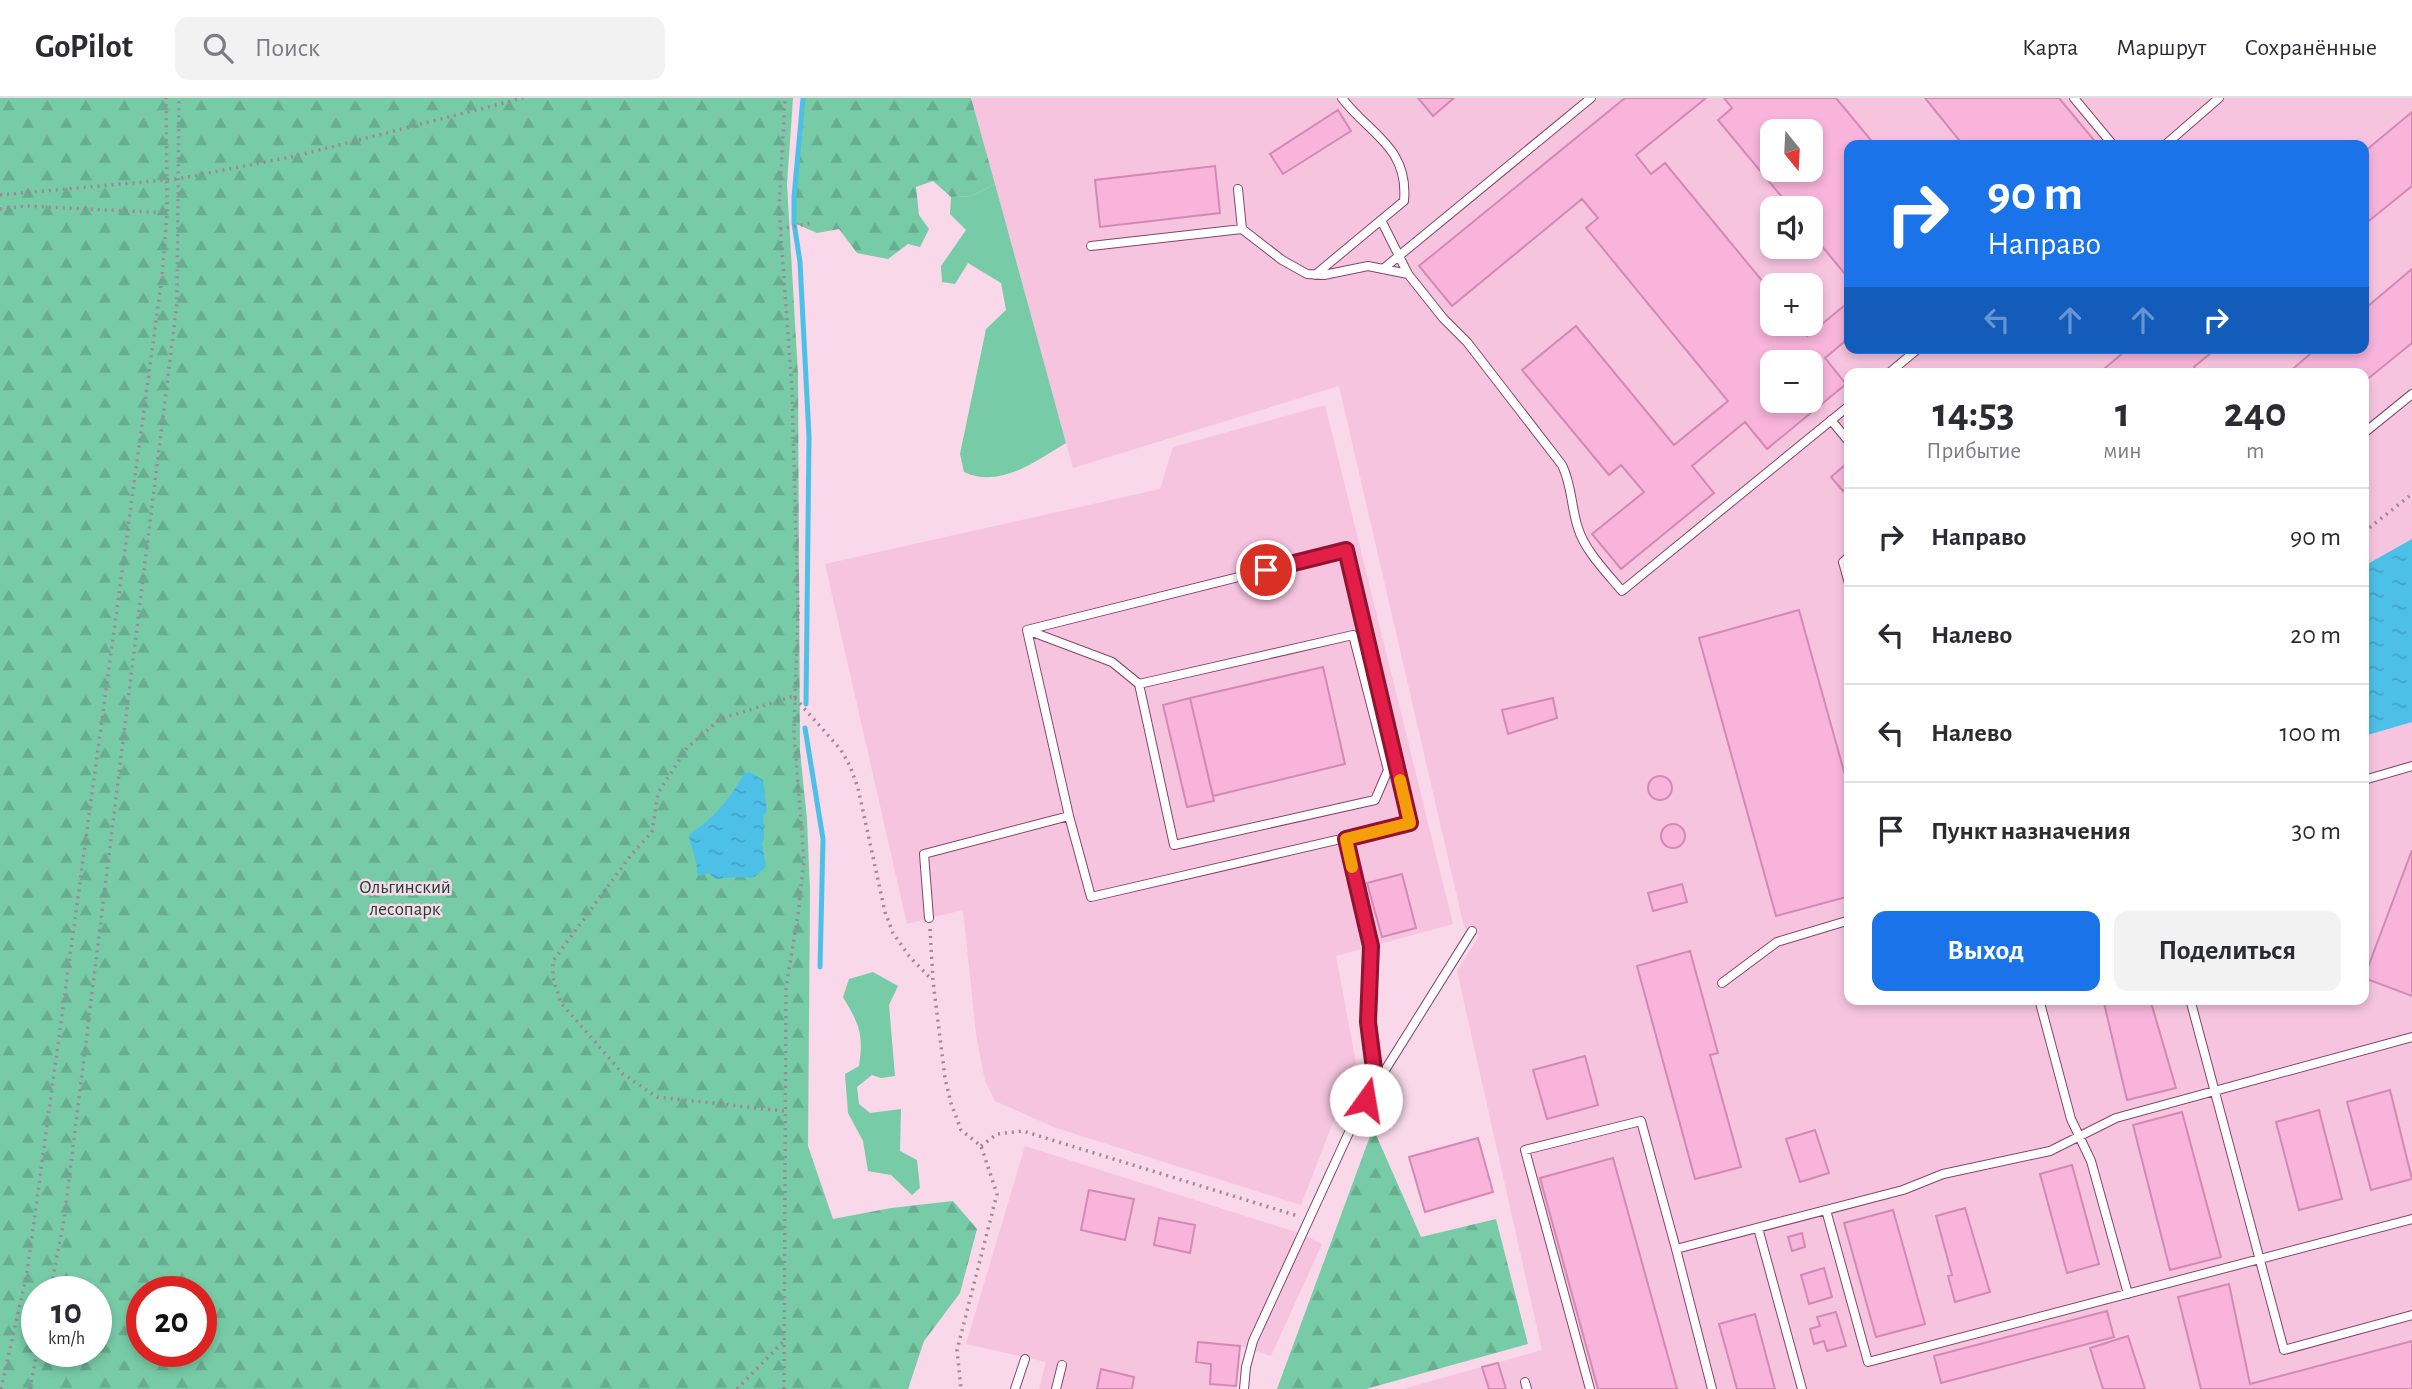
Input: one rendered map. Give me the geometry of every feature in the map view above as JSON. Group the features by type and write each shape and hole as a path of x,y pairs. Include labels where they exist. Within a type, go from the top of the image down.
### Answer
{"lane":[{"path":"1315,275 1404,201 1405,183 1392,149 1354,115 1342,98"},
{"path":"1383,269 1591,98"},
{"path":"2074,98 2109,140"},
{"path":"2171,140 2219,98"},
{"path":"1238,189 1242,229"},
{"path":"1381,220 1408,274 1443,318 1467,342 1555,454 1567,475 1578,528 1583,539 1622,591 1844,410"},
{"path":"1091,246 1242,229 1282,260 1307,274 1368,266 1408,274"},
{"path":"1895,368 1912,354"},
{"path":"2369,429 2412,394"},
{"path":"1831,420 1844,436"},
{"path":"1346,550 1410,823 1091,897 1069,816 1027,630 1346,550"},
{"path":"1027,630 1112,662 1139,684 1174,845 1376,800 1388,770 1353,635 1139,684"},
{"path":"2369,779 2412,766"},
{"path":"930,921 925,854 1069,816"},
{"path":"1346,839 1371,946 1368,1022 1376,1085"},
{"path":"1722,983 1777,942 1844,922"},
{"path":"1244,1389 1253,1341 1357,1115 1472,932"},
{"path":"2041,1005 2071,1119 2091,1161 2128,1294"},
{"path":"2192,1005 2284,1350 2412,1315"},
{"path":"1676,1249 1903,1190 1943,1174 2050,1151 2116,1118 2412,1037"},
{"path":"1590,1389 1525,1150 1641,1121 1712,1389"},
{"path":"1826,1210 1868,1362 2412,1219"},
{"path":"1758,1227 1802,1389"},
{"path":"1015,1389 1025,1359"},
{"path":"1056,1389 1062,1365"}],"path":[{"path":"1,1389 27,1272 160,290 167,214 166,98"},
{"path":"53,1276 64,1220 177,303 179,98"},
{"path":"0,195 177,179 296,156 523,98"},
{"path":"785,98 779,209 792,390 798,611 794,732 804,860 786,987 785,1389"},
{"path":"0,209 26,206 167,214"},
{"path":"780,229 812,223"},
{"path":"2369,527 2412,494"},
{"path":"794,696 841,750 850,766 858,788 885,912 893,933 909,956 933,981"},
{"path":"785,1111 657,1097 623,1074 561,1003 553,978 553,961 631,855 652,832 658,793 687,748 720,719 794,696"},
{"path":"930,921 933,981 945,1078 951,1103 961,1130 981,1146 997,1194 957,1350 961,1389"},
{"path":"981,1146 997,1134 1023,1131 1309,1219"},
{"path":"737,1389 785,1339"},
{"path":"30,1389 34,1367"}],"shaded area":[{"path":"971,98 2412,98 2412,1389 1403,1389 1542,1350 1457,971 1479,936 1464,927 1339,386 1073,468"},
{"path":"1325,405 1453,924 1336,956 1356,1063 1301,1205 1056,1128 995,1101 985,1081 976,1034 963,910 907,924 825,564 1160,489 1173,447"},
{"path":"1025,1146 1302,1234 1322,1244 1271,1356 1240,1346 1236,1389 1039,1389 1046,1362 966,1344"}],"green space":[{"name":"Ольгинский лесопарк","path":"0,98 793,98 787,184 798,375 800,751 807,819 810,890 808,1146 833,1219 891,1208 953,1201 977,1229 960,1293 924,1341 908,1389 0,1389"},
{"path":"803,98 971,98 995,184 972,196 951,197 933,181 916,187 919,215 929,229 920,247 908,244 888,259 857,253 839,229 817,233 794,223"},
{"path":"995,184 1066,443 1017,471 991,477 964,472 960,454 986,329 1006,310 1001,283 968,263 955,284 942,282 941,266 966,230 950,214 951,197 972,196"},
{"path":"873,972 898,986 889,1005 895,1076 881,1078 872,1075 857,1087 859,1104 870,1113 901,1109 900,1151 917,1160 920,1188 912,1195 891,1175 868,1171 863,1141 848,1113 845,1074 859,1066 861,1046 856,1022 843,997 849,979"},
{"path":"1373,1128 1421,1237 1496,1219 1528,1344 1366,1389 1277,1389"}],"water":[{"path":"2412,539 2412,722 2369,735 2369,563"},
{"path":"750,772 763,780 767,811 763,816 762,843 766,867 753,878 715,879 709,873 700,876 689,836 722,806 744,773"}],"building":[{"path":"1418,98 1454,98 1433,116"},
{"path":"1625,98 1706,98 1636,155 1651,174 1665,163 1760,278 1760,336 1823,336 1823,323 1844,306 1844,342 1825,358 1844,382 1844,386 1823,403 1823,350 1760,350 1760,413 1811,413 1767,449 1745,422 1692,466 1714,493 1621,569 1592,534 1644,492 1621,465 1609,475 1522,370 1576,326 1674,445 1728,401 1586,228 1598,218 1582,199 1452,306 1419,266"},
{"path":"1724,98 1836,98 1871,140 1844,140 1844,273 1823,247 1823,196 1781,196 1769,182 1824,182 1824,119 1760,119 1760,171 1718,120 1732,108"},
{"path":"1925,98 2059,98 2094,140 1959,140"},
{"path":"1338,110 1351,131 1283,174 1270,154"},
{"path":"2412,112 2412,186 2369,221 2369,148"},
{"path":"1215,166 1220,213 1100,227 1095,180"},
{"path":"2412,269 2412,343 2369,378 2369,368 2294,368 2310,354 2369,354 2369,305"},
{"path":"2122,354 2210,354 2195,368 2105,368"},
{"path":"1844,466 1844,490 1843,491 1831,477"},
{"path":"1799,610 1844,771 1844,898 1776,916 1699,638"},
{"path":"1323,667 1345,764 1213,796 1190,698"},
{"path":"1190,698 1214,801 1187,807 1163,705"},
{"path":"1553,698 1557,718 1508,734 1502,710"},
{"path":"1660,776 1671,783 1672,788 1665,799 1660,800 1649,793 1648,788 1655,777"},
{"path":"1673,824 1684,831 1685,836 1678,847 1673,848 1662,841 1661,836 1668,825"},
{"path":"2412,850 2412,996 2369,980 2369,965"},
{"path":"1402,874 1416,928 1382,937 1367,883"},
{"path":"1682,884 1687,902 1653,911 1648,893"},
{"path":"1690,951 1718,1053 1710,1055 1741,1167 1695,1179 1637,966"},
{"path":"2104,1005 2152,1005 2176,1088 2127,1100"},
{"path":"1585,1056 1598,1105 1547,1119 1533,1070"},
{"path":"2390,1090 2412,1179 2371,1190 2347,1102"},
{"path":"2319,1110 2342,1199 2299,1210 2276,1122"},
{"path":"2182,1112 2221,1257 2170,1270 2133,1125"},
{"path":"1815,1130 1829,1173 1800,1182 1786,1139"},
{"path":"1478,1138 1493,1192 1425,1212 1409,1157"},
{"path":"1613,1158 1677,1389 1598,1389 1540,1178"},
{"path":"2072,1165 2099,1264 2067,1273 2040,1174"},
{"path":"1089,1190 1134,1199 1125,1240 1081,1230"},
{"path":"1965,1208 1990,1292 1955,1302 1948,1276 1952,1275 1936,1216"},
{"path":"1893,1210 1925,1324 1876,1337 1844,1223"},
{"path":"1159,1218 1195,1225 1190,1253 1154,1245"},
{"path":"1802,1233 1805,1247 1792,1251 1788,1237"},
{"path":"1824,1268 1832,1297 1809,1304 1801,1275"},
{"path":"2229,1284 2250,1384 2412,1341 2412,1389 2201,1389 2178,1297"},
{"path":"2107,1311 2114,1337 1941,1383 1934,1356"},
{"path":"1836,1312 1846,1346 1827,1351 1824,1341 1814,1344 1810,1329 1820,1326 1817,1317"},
{"path":"1755,1314 1775,1389 1737,1389 1719,1324"},
{"path":"2128,1336 2145,1389 2103,1389 2090,1348"},
{"path":"1198,1342 1240,1346 1236,1386 1210,1384 1211,1364 1196,1362"},
{"path":"1498,1363 1506,1389 1489,1389 1482,1367"},
{"path":"1101,1369 1134,1377 1132,1389 1097,1389"}],"waterway":[{"path":"803,98 794,223 800,262 809,437 806,704"},
{"path":"805,728 823,839 820,967"}],"slow traffic":[{"path":"1352,867 1346,839 1410,823 1400,780"}],"route":[{"path":"1266,570 1346,550 1410,823 1346,839 1371,946 1368,1022 1376,1085 1366,1100"}]}
